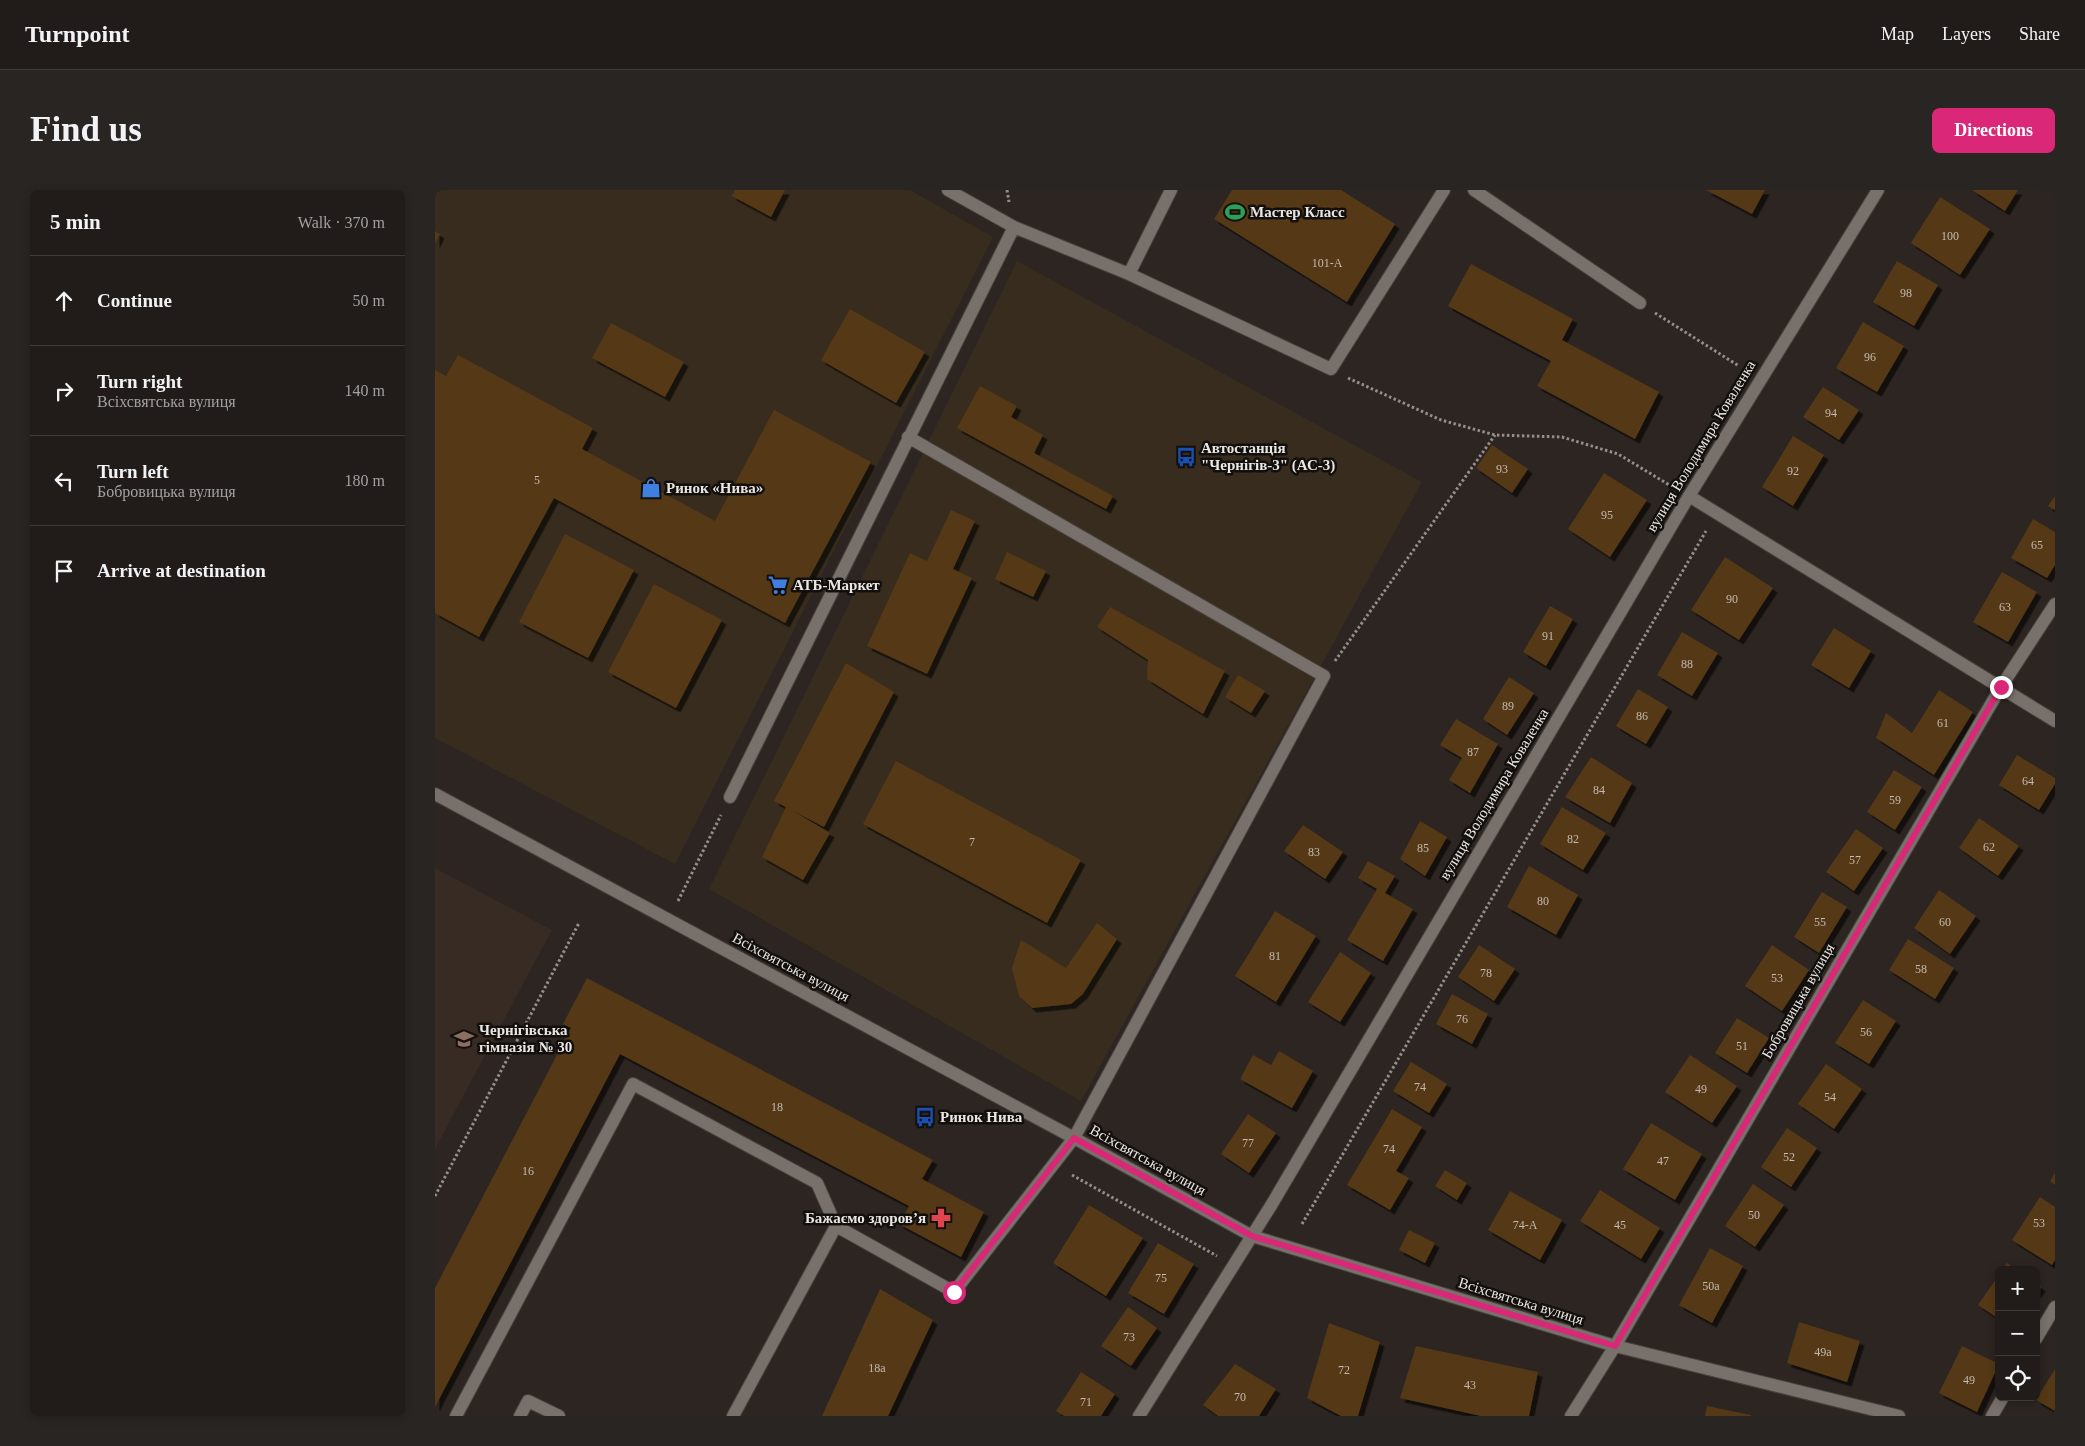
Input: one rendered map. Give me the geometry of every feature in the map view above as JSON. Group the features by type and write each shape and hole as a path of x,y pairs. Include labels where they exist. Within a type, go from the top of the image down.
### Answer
{"street":[{"path":"948,190 1014,227 1129,274 1331,369 1444,190"},
{"path":"1129,274 1171,190"},
{"path":"1474,190 1640,303"},
{"name":"вулиця Володимира Коваленка","path":"1139,1416 1252,1236 1689,496 1878,190"},
{"path":"730,797 907,437 1014,227"},
{"path":"456,1416 633,1084 817,1183 836,1226 954,1292 1074,1138 1324,676 907,437"},
{"path":"1689,496 2055,721"},
{"name":"Бобровицька вулиця","path":"1571,1416 1615,1346 2001,687 2055,604"},
{"name":"Всіхсвятська вулиця","path":"435,794 1252,1236 1615,1346 1899,1416"},
{"path":"733,1416 836,1226"},
{"path":"2040,1332 2055,1307"},
{"path":"520,1416 529,1401 559,1416"},
{"path":"1992,1416 2001,1401"}],"path":[{"path":"1640,303 1739,366"},
{"path":"1331,369 1386,397 1441,420 1495,435 1562,436 1618,454 1689,496"},
{"path":"1324,676 1495,435"},
{"path":"1302,1224 1717,513"},
{"path":"669,920 712,834"},
{"path":"435,1196 579,923"},
{"path":"1054,1164 1220,1257"}],"shaded area":[{"name":"Ринок «Нива»","path":"435,190 910,190 993,237 675,864 435,738"},
{"path":"1017,261 1422,482 1081,1101 709,889"},
{"name":"Чернігівська гімназія № 30","path":"435,868 552,930 435,1149"}],"building":[{"path":"735,190 785,190 771,217 732,196"},
{"path":"1232,190 1341,190 1395,224 1347,302 1214,219"},
{"path":"1706,190 1765,190 1752,214"},
{"path":"1972,190 2018,190 2005,211"},
{"path":"1940,197 1990,229 1960,275 1911,243"},
{"path":"435,231 440,234 435,244"},
{"path":"1897,261 1938,285 1914,326 1873,302"},
{"path":"1471,264 1573,319 1562,340 1659,392 1635,439 1537,386 1551,361 1448,306"},
{"path":"850,309 925,352 896,403 821,360"},
{"path":"1863,322 1904,346 1877,392 1836,368"},
{"path":"611,323 684,362 665,397 592,358"},
{"path":"458,355 593,428 582,449 715,521 774,410 871,462 785,623 554,498 479,637 435,613 435,370 446,376"},
{"path":"980,386 1017,406 1011,417 1043,435 1034,453 1113,496 1106,509 957,428"},
{"path":"1823,387 1859,410 1839,440 1803,417"},
{"path":"1793,436 1824,455 1793,506 1762,487"},
{"path":"1492,445 1528,469 1512,493 1476,468"},
{"path":"1604,473 1647,500 1610,557 1568,529"},
{"path":"2055,496 2055,510 2048,506"},
{"path":"951,510 975,521 953,569 972,578 927,674 867,646 910,553 927,561"},
{"path":"2033,519 2055,532 2055,565 2047,578 2011,558"},
{"path":"565,534 634,570 588,658 519,622"},
{"path":"1007,552 1046,571 1033,597 995,579"},
{"path":"1725,557 1773,588 1739,640 1691,610"},
{"path":"2002,572 2037,592 2008,642 1973,622"},
{"path":"654,584 722,620 676,708 608,672"},
{"path":"1550,606 1573,619 1546,666 1523,652"},
{"path":"1110,607 1225,671 1203,714 1147,679 1148,660 1097,627"},
{"path":"1834,628 1871,651 1849,688 1811,665"},
{"path":"1682,632 1718,653 1692,696 1657,675"},
{"path":"846,663 894,692 824,827 793,811 830,833 803,880 762,857 786,807 774,801"},
{"path":"1238,675 1265,691 1251,713 1225,697"},
{"path":"1509,677 1534,693 1507,735 1483,719"},
{"path":"1638,689 1668,707 1646,744 1616,726"},
{"path":"1939,690 1973,712 1934,775 1876,738 1886,713 1912,733"},
{"path":"1456,719 1498,744 1470,793 1449,780 1462,758 1440,745"},
{"path":"2017,755 2055,778 2055,784 2039,810 1999,785"},
{"path":"1591,757 1632,783 1610,823 1565,797"},
{"path":"896,761 1081,860 1047,923 863,824"},
{"path":"1894,770 1922,787 1895,830 1867,812"},
{"path":"1562,807 1606,833 1583,870 1540,844"},
{"path":"1979,818 2019,846 1998,876 1959,848"},
{"path":"1420,821 1447,837 1425,876 1400,859"},
{"path":"1303,825 1343,852 1325,879 1284,851"},
{"path":"1856,829 1883,848 1854,891 1826,872"},
{"path":"1368,861 1395,876 1385,893 1413,909 1383,961 1347,940 1377,889 1358,878"},
{"path":"1529,866 1578,895 1556,935 1507,907"},
{"path":"1939,890 1976,916 1950,954 1914,928"},
{"path":"1822,892 1847,907 1819,953 1794,937"},
{"path":"1275,911 1316,936 1276,1002 1235,976"},
{"path":"1097,923 1117,939 1083,994 1071,1004 1032,1008 1019,996 1012,968 1021,940 1066,968"},
{"path":"1908,939 1954,968 1935,999 1889,970"},
{"path":"1479,945 1515,969 1494,1001 1458,977"},
{"path":"1772,945 1809,970 1782,1011 1745,986"},
{"path":"1340,952 1371,973 1340,1022 1308,1002"},
{"path":"587,978 933,1160 922,1179 984,1212 961,1257 899,1224 909,1206 620,1054 435,1407 435,1288 571,1028 563,1024"},
{"path":"1452,994 1488,1014 1472,1044 1436,1024"},
{"path":"1863,1000 1896,1021 1869,1064 1835,1043"},
{"path":"1737,1018 1769,1038 1747,1073 1715,1053"},
{"path":"1279,1051 1313,1071 1292,1108 1240,1079 1253,1055 1271,1065"},
{"path":"1690,1055 1737,1086 1712,1123 1665,1092"},
{"path":"1411,1062 1447,1084 1429,1113 1393,1091"},
{"path":"1826,1064 1862,1089 1834,1129 1798,1104"},
{"path":"1392,1109 1422,1127 1396,1171 1409,1178 1390,1210 1347,1185"},
{"path":"1248,1114 1276,1133 1249,1173 1221,1154"},
{"path":"1651,1123 1702,1154 1675,1200 1623,1169"},
{"path":"1787,1128 1817,1148 1791,1187 1761,1167"},
{"path":"1445,1170 1467,1183 1457,1200 1435,1186"},
{"path":"2055,1173 2055,1185 2050,1181"},
{"path":"1753,1184 1784,1205 1755,1247 1725,1226"},
{"path":"1600,1190 1660,1228 1641,1259 1580,1221"},
{"path":"1510,1191 1562,1220 1540,1260 1488,1230"},
{"path":"2040,1197 2055,1207 2055,1260 2052,1265 2012,1240"},
{"path":"1089,1205 1143,1238 1106,1296 1053,1263"},
{"path":"1409,1230 1435,1243 1425,1263 1399,1250"},
{"path":"1158,1243 1194,1264 1164,1314 1128,1293"},
{"path":"1710,1248 1743,1266 1712,1323 1679,1305"},
{"path":"1995,1281 1995,1316 1978,1305"},
{"path":"880,1289 933,1320 888,1416 822,1416"},
{"path":"1128,1307 1157,1328 1131,1366 1101,1346"},
{"path":"1799,1322 1860,1341 1847,1382 1787,1363"},
{"path":"1329,1323 1380,1342 1358,1416 1341,1416 1307,1398"},
{"path":"1416,1346 1538,1372 1529,1416 1481,1416 1400,1398"},
{"path":"1962,1346 1995,1362 1995,1373 1977,1412 1939,1393"},
{"path":"1235,1364 1276,1389 1259,1416 1218,1416 1203,1405"},
{"path":"2055,1369 2055,1411 2038,1401 2040,1401 2040,1393"},
{"path":"1081,1372 1115,1394 1101,1416 1064,1416 1056,1411"},
{"path":"1707,1406 1751,1415 1751,1416 1705,1416"}],"place":[{"name":"Мастер Класс","path":"1235,212"},
{"name":"Автостанція \"Чернігів-3\" (АС-3)","path":"1186,457"},
{"name":"Ринок «Нива»","path":"651,488"},
{"name":"АТБ-Маркет","path":"778,585"},
{"name":"Чернігівська гімназія № 30","path":"464,1039"},
{"name":"Ринок Нива","path":"925,1117"},
{"name":"Бажаємо здоровʼя","path":"941,1218"}],"route":[{"path":"954,1292 1074,1138 1252,1236 1615,1346 2001,687"}]}
